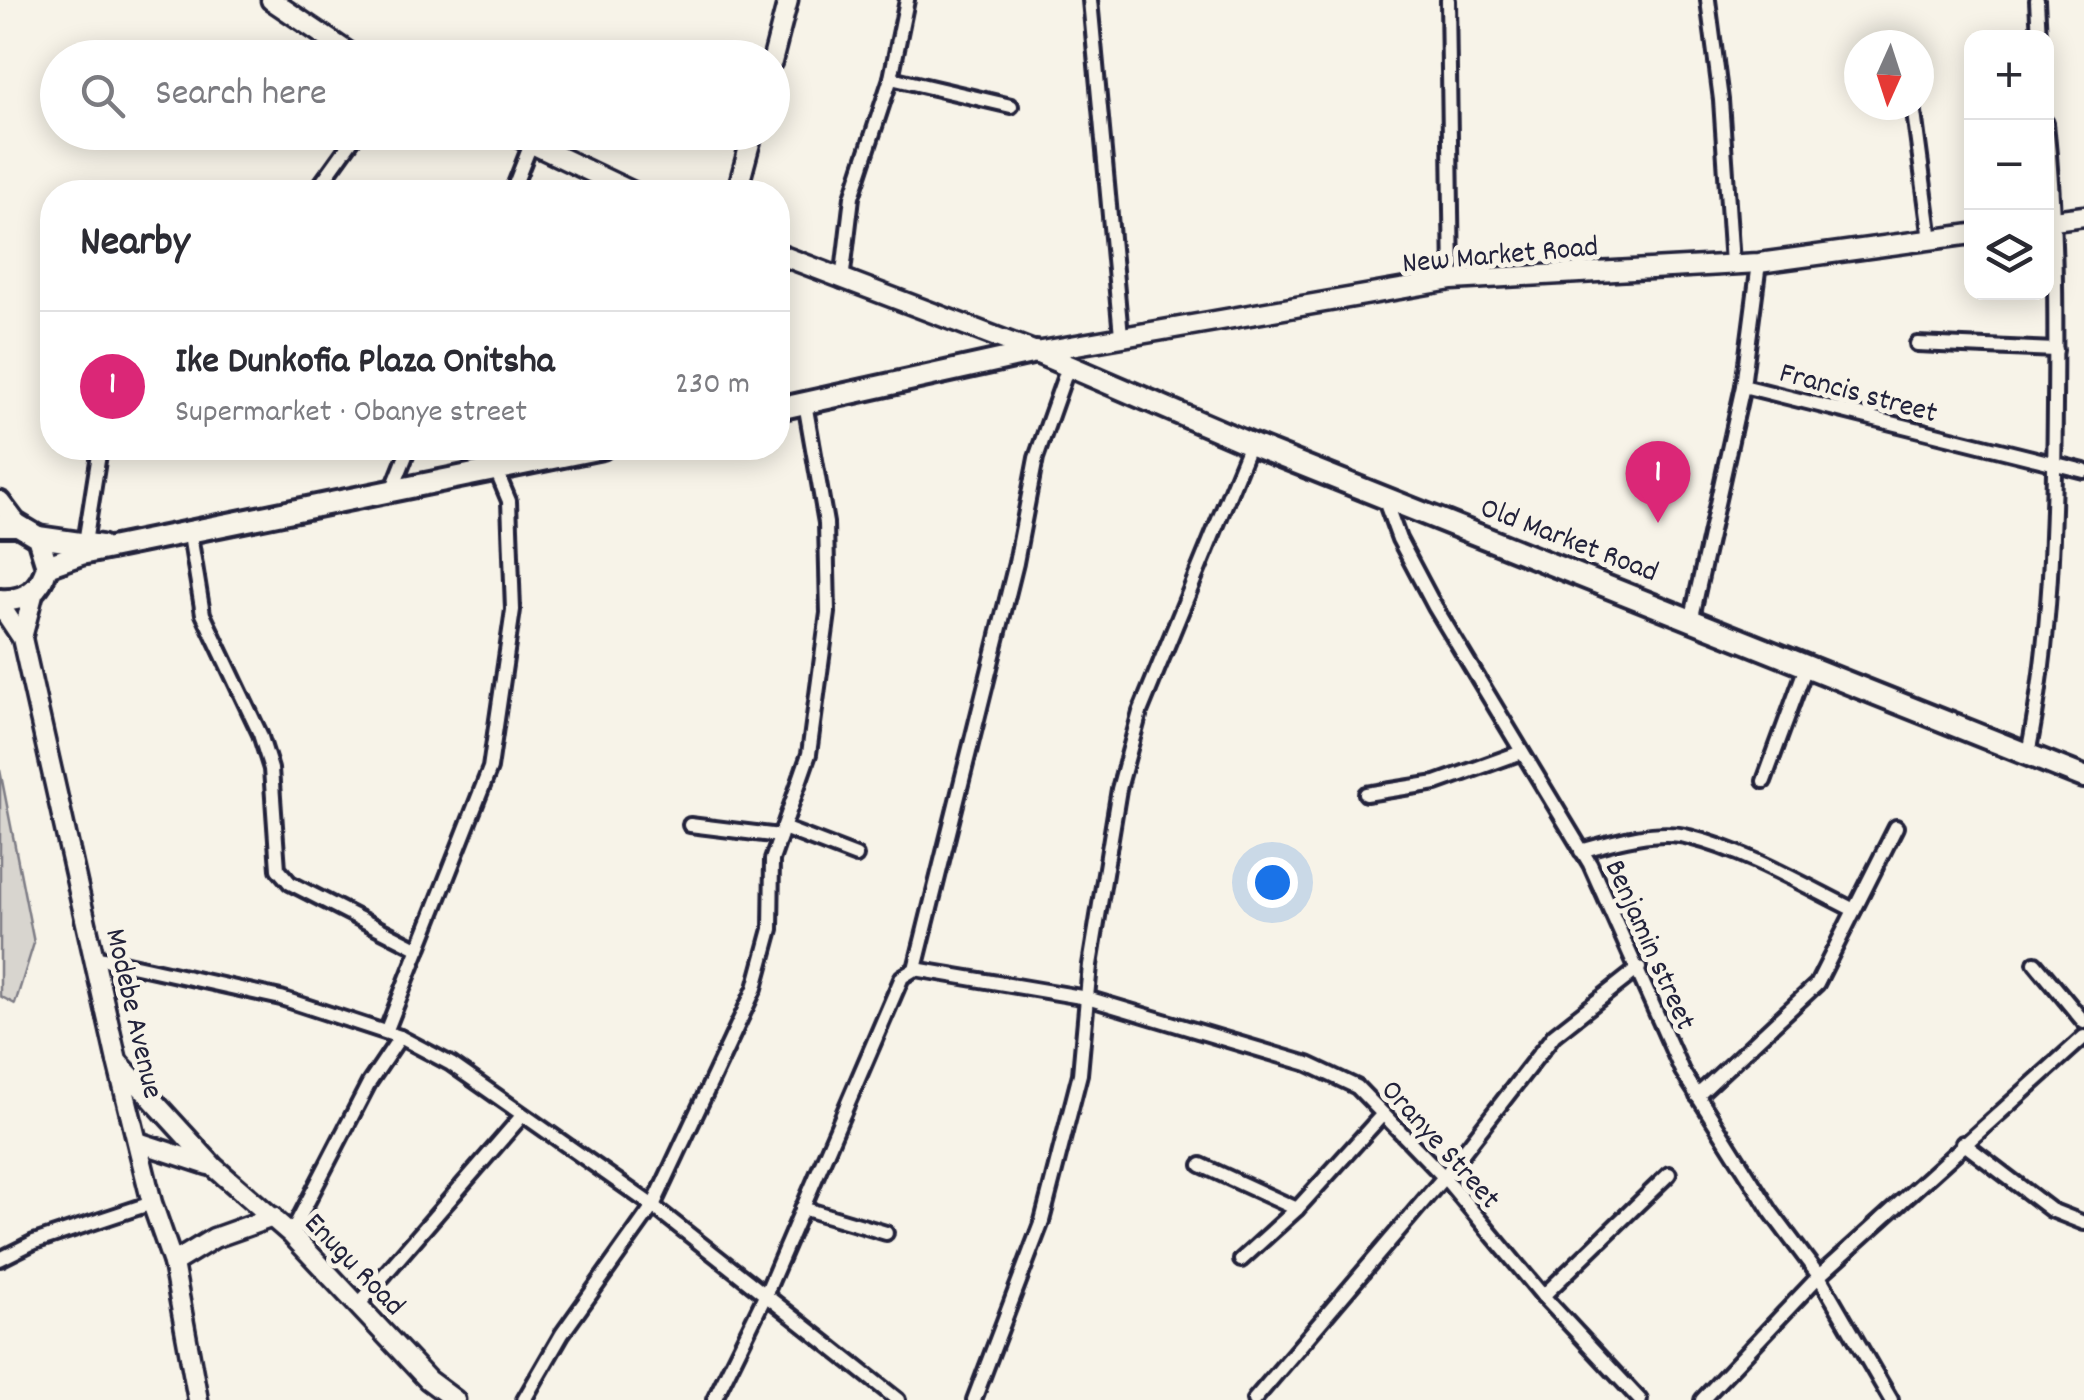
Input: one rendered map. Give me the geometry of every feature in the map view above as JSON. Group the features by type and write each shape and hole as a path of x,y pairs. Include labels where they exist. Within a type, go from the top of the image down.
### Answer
{"main road":[{"name":"Old Market Road","path":"1036,352 1250,444 1692,617 2084,777"},
{"path":"790,406 1036,352"},
{"path":"0,603 34,591 47,566 64,558 277,521 544,460"},
{"path":"9,525 38,537 118,549"},
{"path":"38,537 47,566"}],"street":[{"path":"271,0 330,40"},
{"path":"778,40 788,0"},
{"path":"842,281 852,197 892,78 907,0"},
{"path":"1090,0 1122,334"},
{"path":"1448,0 1452,280"},
{"path":"1708,0 1721,100 1732,264"},
{"path":"2036,0 2038,30"},
{"path":"892,78 1011,106"},
{"path":"1915,120 1931,240"},
{"path":"324,180 345,150"},
{"path":"517,180 529,150"},
{"path":"544,150 608,180"},
{"path":"740,180 748,150"},
{"path":"2054,220 2084,216"},
{"name":"New Market Road","path":"1036,352 1122,334 1452,280 1759,263 1964,235"},
{"path":"790,259 1036,352"},
{"name":"Francis street","path":"1759,263 1743,386 2084,471"},
{"path":"2028,754 2042,683 2055,465 2054,285"},
{"path":"1917,344 2056,350"},
{"path":"714,1400 765,1296 902,977 915,969 1016,564 1036,458 1068,367"},
{"path":"1692,617 1743,386"},
{"path":"524,1400 562,1334 653,1206 756,988 771,929 772,860 809,754 828,614 826,524 805,403"},
{"path":"974,1400 1042,1222 1080,1074 1119,788 1140,712 1250,444"},
{"path":"84,543 98,460"},
{"path":"391,492 404,460"},
{"path":"386,1032 471,824 493,751 513,610 509,501 496,470"},
{"name":"Benjamin street","path":"1384,498 1400,540 1435,607 1582,852 1639,968 1682,1071 1771,1212 1819,1276 1891,1400"},
{"path":"0,501 9,525"},
{"path":"190,535 202,614 260,734 272,769 278,869 290,883 419,949"},
{"path":"22,638 34,591"},
{"path":"0,603 22,638"},
{"name":"Modebe Avenue","path":"22,638 117,1061 152,1203 172,1263 198,1400"},
{"path":"1764,781 1807,664"},
{"path":"1366,794 1436,782 1522,752"},
{"path":"690,825 781,832 856,856"},
{"path":"1698,1096 1817,984 1896,827"},
{"path":"1582,852 1617,841 1686,835 1776,871 1854,910"},
{"path":"94,957 281,998 400,1037 452,1064 521,1117 653,1206 898,1400"},
{"path":"2035,964 2084,1022"},
{"path":"1254,1400 1444,1177 1554,1035 1639,968"},
{"name":"Oranye Street","path":"915,969 1088,998 1308,1064 1356,1087 1444,1177 1543,1296 1640,1400"},
{"path":"291,1234 370,1083 400,1037"},
{"path":"1702,1400 1819,1276 2084,1037"},
{"name":"Enugu Road","path":"117,1061 214,1167 291,1234 428,1380 454,1400"},
{"path":"1241,1260 1297,1209 1383,1114"},
{"path":"359,1304 521,1117"},
{"path":"138,1142 214,1167"},
{"path":"1963,1143 2050,1210 2084,1223"},
{"path":"1201,1165 1297,1209"},
{"path":"1543,1296 1669,1174"},
{"path":"0,1259 34,1242 152,1203"},
{"path":"802,1208 886,1233"},
{"path":"172,1263 214,1238 272,1217"}],"shaded area":[{"path":"0,770 34,943 15,1004 0,996"}],"place":[{"name":"Ike Dunkofia Plaza Onitsha","path":"1658,523"}]}
